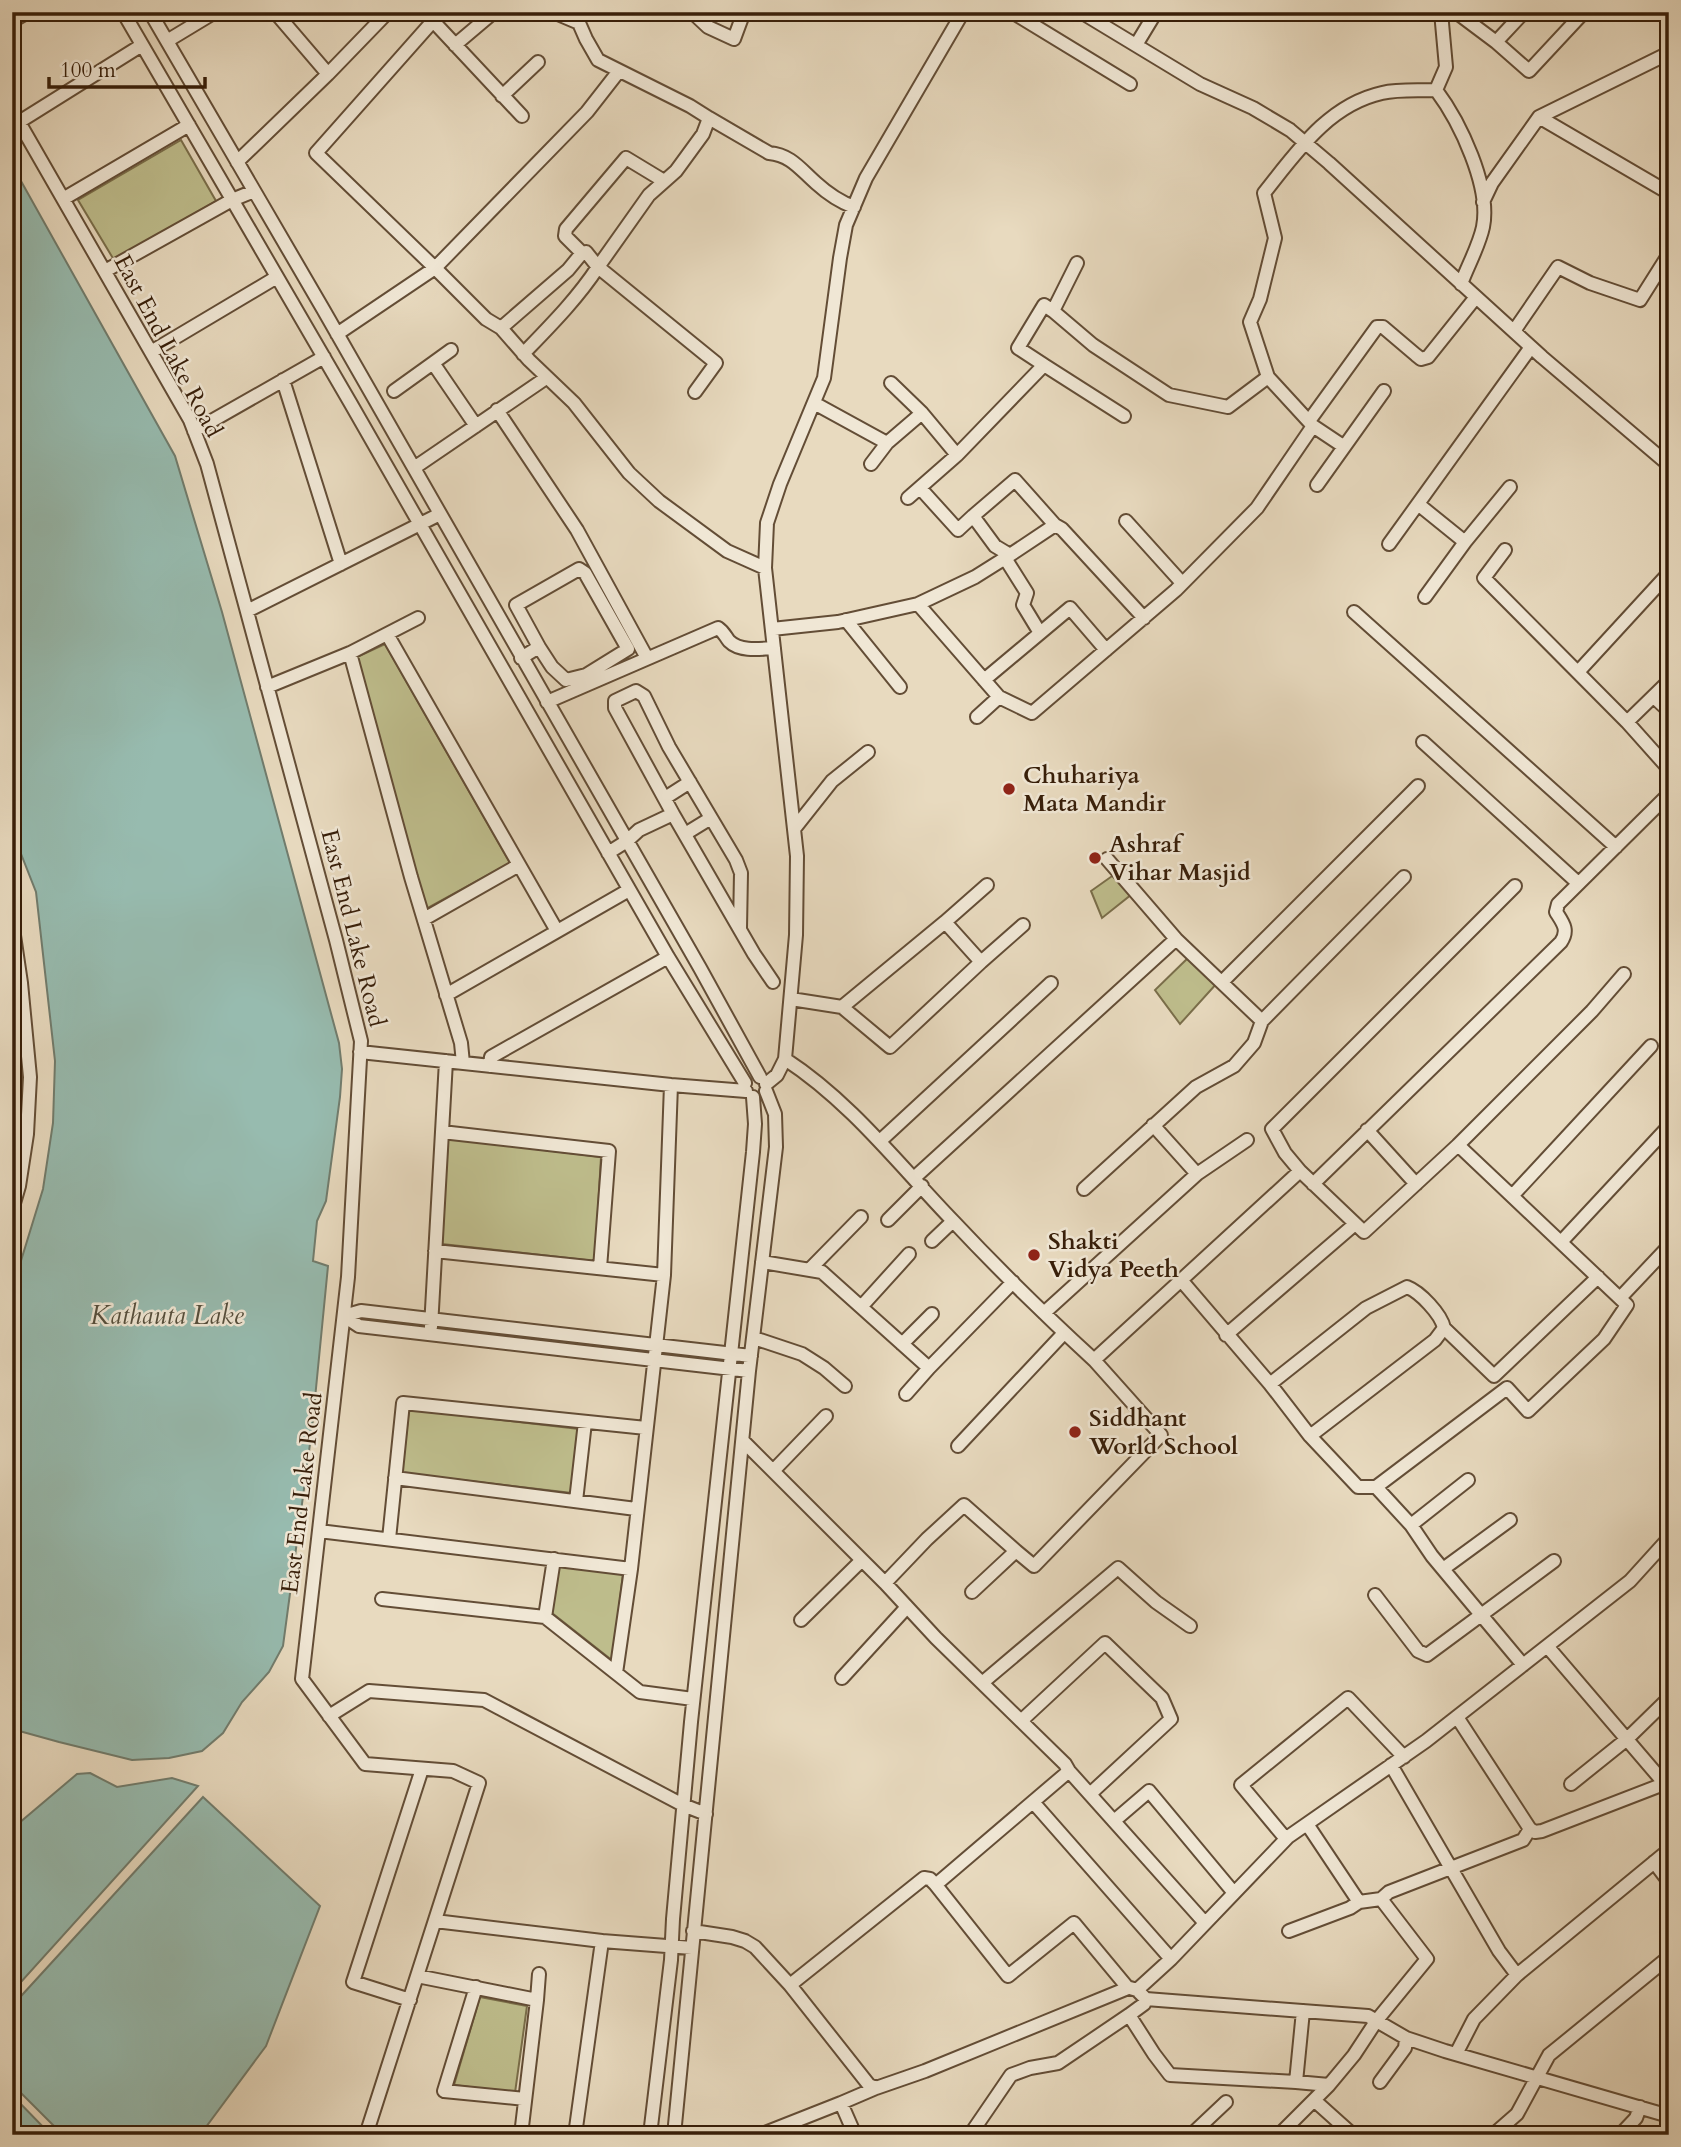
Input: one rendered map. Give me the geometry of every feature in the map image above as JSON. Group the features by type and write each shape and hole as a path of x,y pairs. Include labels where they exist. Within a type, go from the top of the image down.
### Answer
{"street":[{"path":"12,22 28,12"},
{"path":"123,12 629,890 748,1090 755,1124 693,1699 672,1948 650,2135"},
{"path":"150,12 521,658 630,837 764,1084 775,1114 776,1147 749,1371 674,2135"},
{"path":"167,41 215,12"},
{"path":"275,12 328,74"},
{"path":"237,162 388,12"},
{"path":"553,12 580,18 586,39 598,60 690,106 769,153 786,157 824,190 854,207"},
{"path":"692,12 708,27 734,39 744,12"},
{"path":"360,1052 671,1086 748,1090 761,1096 764,1084 777,1075 785,1059 796,935 797,856 765,568 768,523 780,484 824,378 846,225 866,178 963,12"},
{"path":"1012,12 1130,84"},
{"path":"1081,12 1200,84 1252,108 1290,130 1531,347 1669,464"},
{"path":"1136,45 1156,12"},
{"path":"1436,90 1446,67 1441,12"},
{"path":"1456,12 1529,71 1584,12"},
{"path":"1496,42 1524,12"},
{"path":"456,45 488,14"},
{"path":"522,116 456,45 438,15 316,153 486,319 501,328 523,354 573,403 629,473 659,501 727,551 765,568"},
{"path":"19,122 142,46"},
{"path":"1482,202 1492,183 1539,117 1669,53"},
{"path":"502,96 538,62"},
{"path":"337,334 435,268 587,112 619,71"},
{"path":"1343,446 1311,423 1268,377 1250,322 1260,299 1275,238 1264,193 1326,122 1358,101 1382,93 1436,90"},
{"path":"1436,90 1472,155 1479,178 1483,226 1461,284"},
{"name":"East End Lake Road","path":"12,110 190,420 207,464 361,1041 348,1277 302,1679 365,1764 453,1771 479,1783 435,1921"},
{"path":"1539,117 1669,193"},
{"path":"523,354 588,283 649,195 676,171 703,134 709,118"},
{"path":"63,199 189,125"},
{"path":"664,181 626,158 566,229 565,236 582,253 586,252 598,267 716,363 695,392"},
{"path":"104,271 232,200 254,191"},
{"path":"501,328 562,276 582,253"},
{"path":"1514,331 1558,267 1590,283 1640,300 1669,254"},
{"path":"1053,311 1077,263"},
{"path":"151,352 277,277"},
{"path":"918,604 999,697 1032,713 1144,618 1257,508 1377,327 1383,327 1421,359 1428,357 1476,297"},
{"path":"1124,416 1018,348 1044,305 1093,345 1169,396 1228,407 1268,377"},
{"path":"1389,544 1531,347"},
{"path":"394,391 451,350"},
{"path":"194,431 324,357"},
{"path":"433,363 476,425"},
{"path":"908,498 957,456 1044,365"},
{"path":"414,468 546,377"},
{"path":"283,380 341,564"},
{"path":"891,383 922,413 957,456"},
{"path":"1317,485 1384,391"},
{"path":"814,403 887,443"},
{"path":"498,410 577,530 647,658"},
{"path":"872,464 887,443 922,413"},
{"path":"920,488 958,530 1015,480 1144,618"},
{"path":"1425,597 1510,487"},
{"path":"1418,504 1465,542"},
{"path":"247,611 440,514"},
{"path":"973,516 995,546 1007,556 1027,593 1023,605 1040,633"},
{"path":"1126,521 1182,583"},
{"path":"772,629 846,620 918,604 975,577 1055,524"},
{"path":"1505,550 1484,578 1627,722 1669,769"},
{"path":"579,569 585,573 628,649 586,675 566,680 552,667 539,647 516,605 579,569"},
{"path":"1577,673 1669,573"},
{"path":"984,680 1070,608 1106,650"},
{"path":"1354,612 1616,847"},
{"path":"267,687 350,653 418,618"},
{"path":"846,620 900,687"},
{"path":"547,702 718,628 740,647 774,648"},
{"path":"387,634 557,932"},
{"path":"521,658 539,647"},
{"path":"350,653 461,1043 463,1063"},
{"path":"1627,722 1669,681"},
{"path":"740,928 741,873 736,860 669,747 644,696 636,691 615,701 615,708 673,814 754,954 773,982"},
{"path":"976,716 999,697"},
{"path":"1654,697 1669,711"},
{"path":"1423,742 1578,883"},
{"path":"794,829 832,781 868,752"},
{"path":"665,798 690,782"},
{"path":"1222,982 1418,786"},
{"path":"1313,1184 1560,942 1566,929 1556,912 1558,904 1669,794"},
{"path":"608,853 630,837 673,814"},
{"path":"685,834 711,818"},
{"path":"1107,859 1176,939 1262,1021"},
{"path":"424,919 519,865"},
{"path":"1084,1189 1196,1087 1234,1066 1254,1043 1262,1021 1404,877"},
{"path":"842,1007 987,885"},
{"path":"1515,886 1272,1129 1285,1153 1300,1171 1364,1232 1458,1145 1592,1011 1624,974"},
{"path":"446,995 629,890"},
{"path":"12,922 29,1063 23,1160 12,1210"},
{"path":"945,922 981,962"},
{"path":"790,999 842,1007 890,1047 1023,925"},
{"path":"888,1220 918,1182 1176,939"},
{"path":"490,1066 491,1057 668,957"},
{"path":"880,1141 1051,983"},
{"path":"12,1044 15,1066 12,1119"},
{"path":"1512,1196 1651,1046"},
{"path":"785,1059 814,1078 880,1141 953,1221 1094,1360 1161,1435 1034,1566 964,1505 885,1583"},
{"path":"430,1334 446,1061"},
{"path":"748,1090 750,1078 764,1084"},
{"path":"616,1673 631,1569 664,1275 671,1086"},
{"path":"13,1097 29,1097"},
{"path":"1153,1125 1197,1174"},
{"path":"1561,1242 1669,1126"},
{"path":"1367,1130 1416,1184"},
{"path":"442,1132 609,1151 600,1268"},
{"path":"1044,1313 1197,1174 1247,1140"},
{"path":"1270,1384 1366,1308 1407,1287 1416,1290 1442,1319 1444,1328 1528,1411 1604,1339 1627,1305 1458,1145"},
{"path":"1094,1360 1300,1171"},
{"path":"811,1268 861,1217"},
{"path":"932,1241 953,1221"},
{"path":"1226,1335 1355,1224"},
{"path":"1620,1298 1669,1246"},
{"path":"435,1251 664,1275"},
{"path":"861,1307 909,1254"},
{"path":"762,1262 811,1268 822,1272 929,1368"},
{"path":"1494,1376 1598,1277"},
{"path":"1181,1280 1270,1384 1310,1436 1358,1487 1376,1488 1507,1388"},
{"path":"906,1394 1013,1282"},
{"path":"344,1316 362,1311 751,1356"},
{"path":"902,1344 932,1314"},
{"path":"344,1316 359,1326 749,1371"},
{"path":"1310,1436 1435,1340 1444,1328"},
{"path":"958,1446 1064,1333"},
{"path":"754,1338 802,1354 845,1386"},
{"path":"388,1539 403,1403 646,1428"},
{"path":"774,1471 826,1416"},
{"path":"576,1501 585,1422"},
{"path":"743,1441 1065,1764 1205,1923"},
{"path":"395,1478 636,1509"},
{"path":"1411,1525 1468,1480"},
{"path":"1376,1488 1411,1525 1443,1569 1523,1665"},
{"path":"1443,1569 1510,1520"},
{"path":"319,1531 631,1569"},
{"path":"760,2135 876,2088 1137,1992 1286,1839 1457,1717 1630,1581 1669,1538"},
{"path":"972,1592 1016,1551"},
{"path":"545,1617 554,1559"},
{"path":"801,1620 862,1560"},
{"path":"1375,1595 1418,1651 1427,1655 1554,1561"},
{"path":"982,1683 1118,1568 1156,1602 1190,1626"},
{"path":"382,1599 545,1617 640,1692 693,1699"},
{"path":"842,1678 907,1607"},
{"path":"1021,1721 1105,1643 1162,1698 1171,1719 1090,1794"},
{"path":"1457,1717 1530,1829 1535,1832 1667,1783 1547,1646"},
{"path":"329,1716 369,1691 484,1700 683,1805 706,1814"},
{"path":"1286,1839 1241,1786 1348,1698 1404,1756"},
{"path":"1571,1784 1627,1739 1669,1698"},
{"path":"1391,1765 1499,1951 1517,1975"},
{"path":"410,2000 353,1982 422,1769"},
{"path":"935,1884 1069,1771"},
{"path":"1114,1821 1149,1791 1234,1893"},
{"path":"1033,1802 1171,1959"},
{"path":"1307,1824 1359,1902"},
{"path":"1289,1931 1359,1902 1381,1899 1389,1892 1523,1840 1530,1829"},
{"path":"1455,2054 1474,2019 1517,1975 1669,1850"},
{"path":"1654,1862 1669,1882"},
{"path":"790,1984 924,1878 935,1884 1008,1976 1074,1923 1137,1992 1144,2004 1058,2063 1011,2075 970,2135"},
{"path":"1279,2135 1329,2085 1427,1959 1381,1899"},
{"path":"366,2135 435,1921 602,1941 692,1948"},
{"path":"693,1931 746,1941 766,1957 869,2085 876,2088"},
{"path":"575,2135 602,1941"},
{"path":"1493,2135 1517,2114 1549,2054 1669,1958"},
{"path":"521,2135 539,1974"},
{"path":"417,1976 537,2000"},
{"path":"476,1987 444,2091 526,2099"},
{"path":"1137,1992 1368,2016 1406,2038 1669,2116"},
{"path":"1296,2082 1303,2011"},
{"path":"1129,2014 1170,2076 1329,2085"},
{"path":"1380,2082 1405,2048 1406,2038"},
{"path":"1314,2100 1353,2135"},
{"path":"1191,2135 1226,2102"},
{"path":"841,2103 855,2135"},
{"path":"1620,2135 1636,2118 1640,2107"}],"shaded area":[{"path":"181,140 216,201 114,260 78,200"},
{"path":"385,644 510,863 426,909 357,657"},
{"path":"1115,874 1132,894 1102,918 1091,891"},
{"path":"1190,956 1218,982 1180,1024 1155,990"},
{"path":"448,1138 601,1157 595,1261 442,1244"},
{"path":"409,1409 579,1429 572,1493 402,1473"},
{"path":"557,1566 623,1573 613,1661 552,1613"},
{"path":"480,1997 527,2006 515,2093 454,2085"}],"water":[{"name":"Kathauta Lake","path":"12,165 175,456 222,612 339,1043 342,1069 326,1201 317,1221 313,1261 328,1266 312,1429 283,1646 269,1672 242,1702 223,1733 202,1751 169,1758 132,1760 12,1729 12,1290 43,1189 53,1123 55,1061 36,892 12,831"},
{"path":"90,1773 117,1787 172,1778 198,1786 12,1992 12,1829 77,1774"},
{"path":"203,1797 320,1906 266,2046 200,2135 63,2135 12,2084 12,2006"},
{"path":"12,2095 51,2135 12,2135"}],"place":[{"name":"Chuhariya Mata Mandir","path":"1009,789"},
{"name":"Ashraf Vihar Masjid","path":"1095,858"},
{"name":"Shakti Vidya Peeth","path":"1034,1255"},
{"name":"Siddhant World School","path":"1075,1432"}]}
